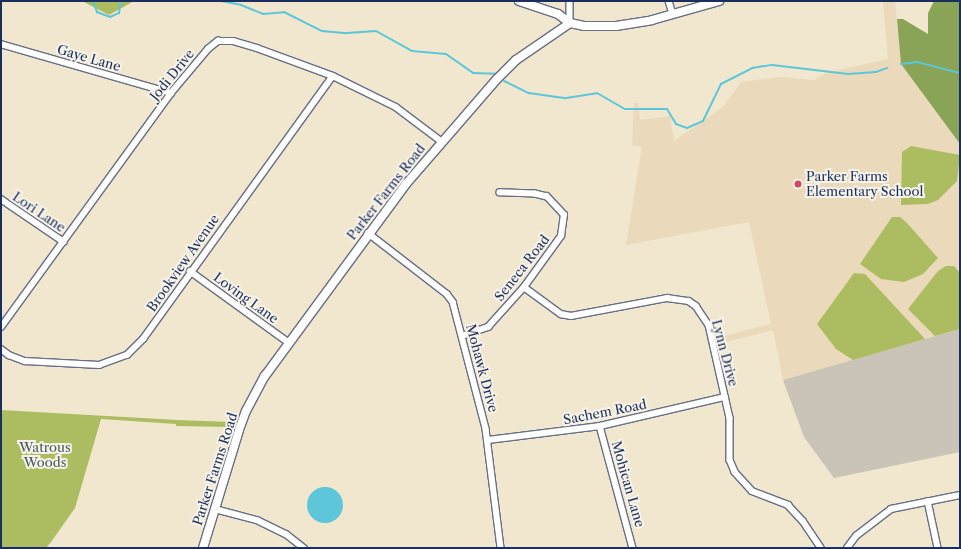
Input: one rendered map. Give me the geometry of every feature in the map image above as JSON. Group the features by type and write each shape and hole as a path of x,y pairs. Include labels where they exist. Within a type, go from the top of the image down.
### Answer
{"street":[{"path":"519,1 558,14 570,23 584,26 616,26 673,14 719,1"},
{"path":"570,1 570,23"},
{"path":"670,1 673,14"},
{"name":"Parker Farms Road","path":"203,548 246,411 288,342 368,233 442,141 516,60 570,23"},
{"name":"Jodi Drive","path":"1,327 171,93 208,49 218,41 233,41 257,48 333,76 396,107 442,141"},
{"name":"Gaye Lane","path":"1,44 171,93"},
{"name":"Brookview Avenue","path":"1,348 9,355 25,361 99,365 114,361 127,355 143,339 190,271 333,76"},
{"name":"Seneca Road","path":"462,336 488,327 524,287 561,236 564,215 547,197 535,194 500,192"},
{"name":"Lori Lane","path":"1,199 64,242"},
{"name":"Mohawk Drive","path":"368,233 447,294 453,302 488,440 502,548"},
{"name":"Loving Lane","path":"190,271 288,342"},
{"name":"Lynn Drive","path":"524,287 561,314 572,316 667,298 689,301 704,316 709,325 730,418 730,460 735,472 744,485 752,491 788,505 803,521 821,548"},
{"name":"Sachem Road","path":"488,440 600,426 725,397"},
{"name":"Mohican Lane","path":"600,426 633,548"},
{"path":"847,548 856,536 891,509 960,495"},
{"path":"928,501 938,548"},
{"path":"215,509 257,520 286,534 304,548"}],"shaded area":[{"name":"Parker Farms Elementary School","path":"883,1 895,1 901,64 960,144 960,329 783,380 773,330 721,343 720,337 771,324 749,222 626,245 642,147 632,145 634,103 638,103 640,120 670,116 674,141 723,107 741,82 780,77 814,80 826,73 888,59"},
{"path":"960,329 960,452 834,478 804,437 783,380"}],"green space":[{"path":"82,1 134,1 109,15"},
{"path":"934,1 960,1 960,144 901,64 897,19 903,19 928,34 928,13"},
{"path":"911,146 960,155 957,181 938,200 928,204 901,205 902,152"},
{"path":"892,217 900,217 907,223 938,258 923,274 904,282 881,279 860,264"},
{"path":"946,266 954,266 960,273 960,329 935,336 908,309 938,271"},
{"path":"854,273 865,274 925,339 853,360 836,349 817,324"},
{"name":"Watrous Woods","path":"1,410 232,422 230,427 176,426 176,424 101,419 75,508 51,542 46,548 1,548"}],"water":[{"path":"325,487 335,490 340,495 343,505 340,515 335,520 325,523 315,520 310,515 307,505 310,495 315,490"}],"waterway":[{"path":"96,1 94,4 97,12 110,17 119,13 121,1"},
{"path":"221,1 241,5 263,14 284,12 322,31 347,33 376,31 412,51 446,54 473,73 496,74"},
{"path":"901,64 917,62 960,73"},
{"path":"504,81 529,93 566,98 597,93 625,109 667,109 676,124 687,128 703,121 721,84 752,68 772,65 848,74 876,72 887,68"}],"place":[{"name":"Parker Farms Elementary School","path":"798,184"}]}
